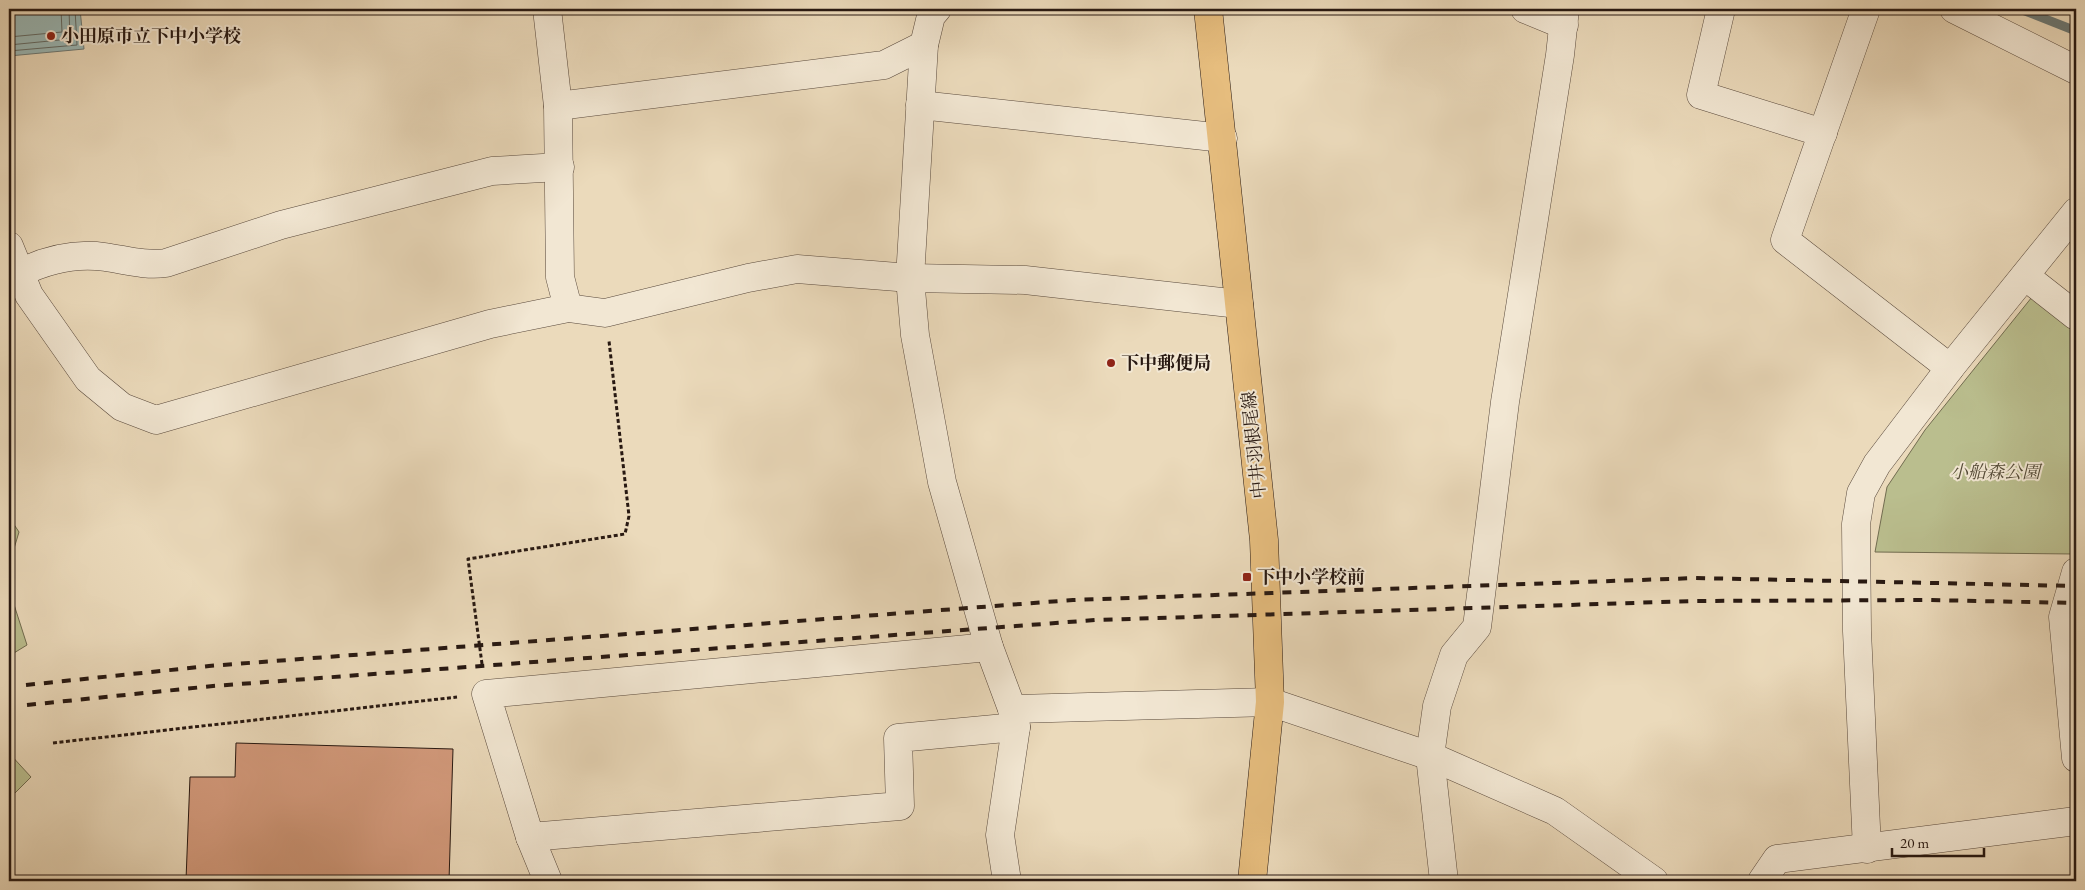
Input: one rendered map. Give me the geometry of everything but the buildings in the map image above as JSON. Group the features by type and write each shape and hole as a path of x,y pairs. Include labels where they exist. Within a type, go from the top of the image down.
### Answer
{"main road":[{"name":"中井羽根尾線","path":"1208,9 1264,540 1270,702 1252,881"}],"street":[{"path":"547,9 558,106 560,277 568,308"},
{"path":"937,9 931,16 924,45 910,278 915,334 942,482 989,647 1014,718 1000,835 1007,881"},
{"path":"1444,881 1430,756 1437,706 1454,655 1477,627 1505,402 1565,17 1525,9"},
{"path":"1721,9 1701,95 1823,133"},
{"path":"1866,9 1785,240 1950,368"},
{"path":"1954,9 2076,70"},
{"path":"558,106 884,65 924,45"},
{"path":"920,105 1223,138"},
{"path":"20,273 55,259 77,256 103,257 153,265 166,263 282,225 492,171 560,167"},
{"path":"1867,849 1857,631 1856,524 1861,493 1878,464 1950,368 2076,212"},
{"path":"9,246 29,295 88,379 122,407 156,420 397,349 490,324 568,308 606,314 748,278 797,269 910,278 1025,280 1238,304"},
{"path":"2025,276 2076,316"},
{"path":"2076,572 2063,617 2076,758"},
{"path":"548,881 530,837 486,694 989,647"},
{"path":"530,837 900,806 898,738 1014,718 1270,702 1430,756 1556,811 1654,881"},
{"path":"1762,881 1777,859 1867,849 2076,820"}],"path":[{"path":"53,743 486,694 468,559 626,534 629,516 606,314"}],"green space":[{"name":"小船森公園","path":"2032,297 2076,333 2076,547 2074,554 1875,552 1887,487 1925,430"},
{"path":"9,517 19,532 9,565"},
{"path":"9,589 27,645 9,656"},
{"path":"9,753 31,777 9,799"}],"water":[{"name":"小田原市立下中小学校","path":"9,9 80,9 84,49 9,56"}],"waterway":[{"path":"2020,9 2076,31"}],"railway":[{"path":"26,685 209,666 1073,600 1696,578 2076,586"},
{"path":"27,705 213,686 1096,620 1694,601 1930,600 2076,603"}],"place":[{"name":"小田原市立下中小学校","path":"51,36"},
{"name":"下中郵便局","path":"1111,363"},
{"name":"下中小学校前","path":"1247,577"}]}
